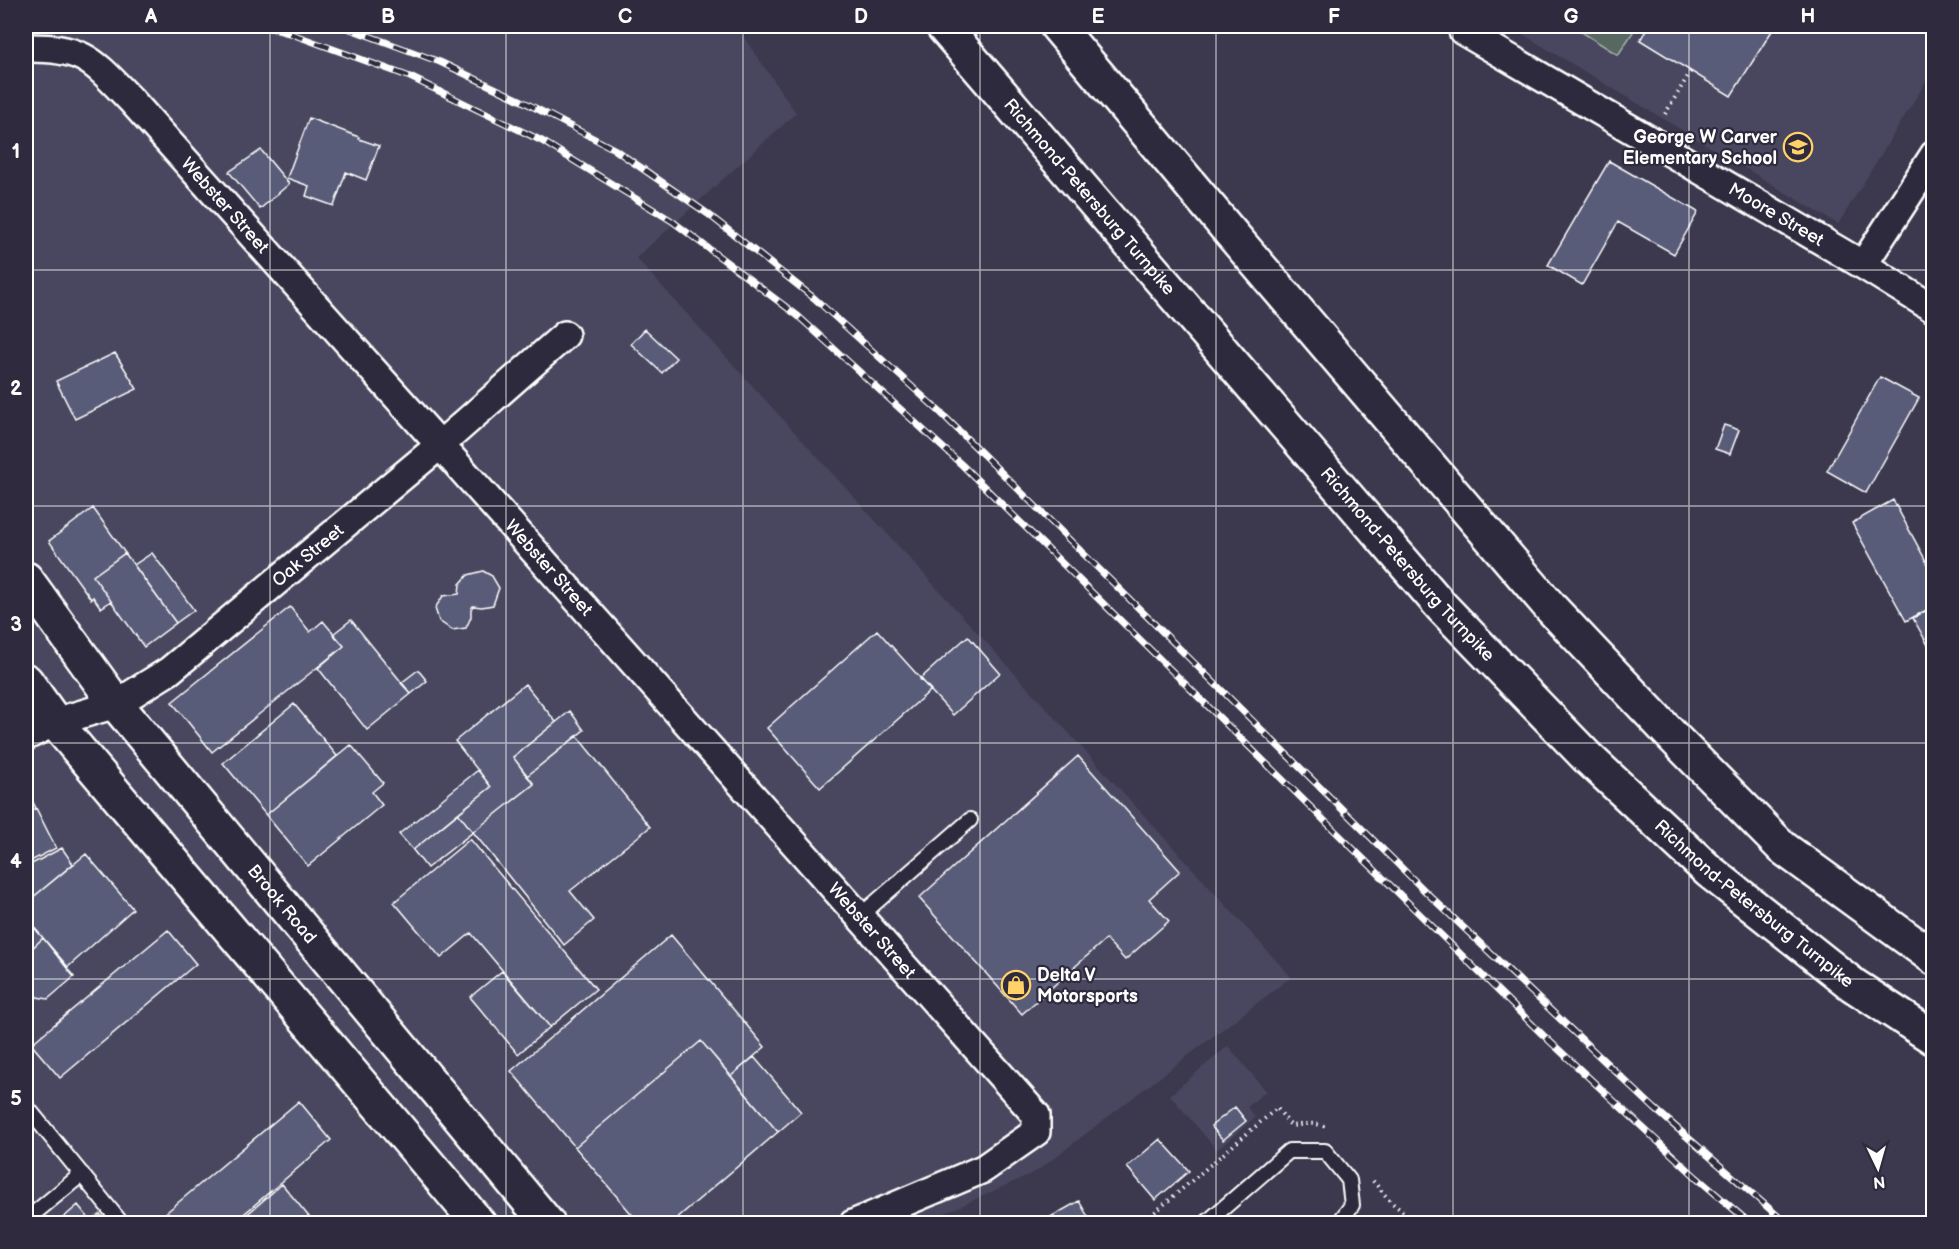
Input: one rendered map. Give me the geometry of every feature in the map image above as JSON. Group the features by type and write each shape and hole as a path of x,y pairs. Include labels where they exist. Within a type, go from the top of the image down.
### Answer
{"main road":[{"name":"Richmond-Petersburg Turnpike","path":"944,26 1442,607 1579,749 1709,871 1853,985 1934,1038"},
{"path":"1057,26 1260,268 1567,625 1783,848 1934,958"},
{"name":"Brook Road","path":"26,579 116,704 548,1224"},
{"path":"26,681 55,722 479,1224"}],"street":[{"name":"Moore Street","path":"1462,31 1863,265 1934,309"},
{"name":"Webster Street","path":"26,48 62,50 82,55 98,66 440,445 1036,1115 1036,1132 983,1169 853,1224"},
{"path":"1863,265 1934,155"},
{"name":"Oak Street","path":"26,736 55,722 116,704 169,671 440,445 565,335"}],"lane":[{"path":"860,916 970,819"},
{"path":"26,1106 122,1224"},
{"path":"1205,1224 1289,1151 1325,1151 1349,1180 1352,1205 1338,1224"},
{"path":"26,1220 82,1174"}],"path":[{"path":"1667,111 1691,71"}],"shaded area":[{"path":"26,26 736,26 796,113 636,258 1291,977 1037,1171 941,1215 945,1223 26,1223"},
{"name":"George W Carver Elementary School","path":"1509,26 1933,26 1933,70 1838,224"},
{"path":"1228,1046 1266,1091 1247,1107 1255,1117 1217,1150 1170,1095"}],"green space":[{"path":"1572,26 1637,26 1618,55"}],"building":[{"path":"1649,26 1775,26 1731,96 1640,40"},
{"path":"309,118 379,146 366,180 346,172 334,206 306,196 309,186 287,178"},
{"path":"261,150 289,184 260,209 229,172"},
{"path":"1609,161 1698,212 1674,254 1618,222 1582,285 1548,265"},
{"path":"645,329 676,358 662,373 631,344"},
{"path":"115,353 137,389 75,419 56,381"},
{"path":"1880,377 1919,398 1866,493 1827,471"},
{"path":"1724,425 1739,430 1730,454 1715,449"},
{"path":"1893,500 1934,576 1934,606 1906,621 1852,523"},
{"path":"93,508 125,553 93,576 111,601 101,608 93,597 91,599 49,541"},
{"path":"125,553 176,623 144,647 93,576"},
{"path":"152,553 194,610 176,623 134,565"},
{"path":"483,571 492,576 499,588 493,605 473,606 466,628 452,630 439,621 435,608 443,596 459,594 460,584 468,575"},
{"path":"1934,606 1934,656 1913,618"},
{"path":"290,607 310,632 323,621 344,646 212,752 172,702"},
{"path":"351,620 411,694 367,730 318,668 344,646 333,634"},
{"path":"877,630 931,690 820,788 767,728"},
{"path":"968,636 1000,673 953,715 920,679"},
{"path":"418,670 427,681 411,694 401,683"},
{"path":"525,684 556,722 513,757 534,784 473,832 458,813 491,787 455,741"},
{"path":"294,704 337,756 266,815 223,763"},
{"path":"570,711 584,730 527,776 513,757"},
{"path":"577,736 650,827 570,891 594,920 564,945 473,832 534,784 527,776"},
{"path":"351,745 383,783 372,792 382,805 308,866 266,815"},
{"path":"1078,756 1180,871 1149,899 1169,921 1125,960 1106,939 1022,1014 919,898"},
{"path":"478,770 491,787 413,850 399,834"},
{"path":"26,789 36,808 26,814"},
{"path":"36,808 56,848 31,861 26,859 26,814"},
{"path":"458,813 473,832 427,868 413,850"},
{"path":"470,839 596,989 550,1027 471,933 441,958 394,902"},
{"path":"62,848 73,864 26,903 26,867"},
{"path":"86,854 133,909 68,967 26,918 26,903"},
{"path":"26,918 43,938 26,954"},
{"path":"168,930 196,964 60,1078 31,1044"},
{"path":"671,935 765,1047 731,1076 701,1041 575,1147 511,1071"},
{"path":"43,938 74,977 48,999 37,997 26,984 26,954"},
{"path":"502,971 550,1027 518,1054 470,997"},
{"path":"701,1041 778,1132 670,1224 640,1224 575,1147"},
{"path":"754,1057 801,1112 778,1132 731,1076"},
{"path":"299,1101 331,1140 232,1224 168,1224 162,1216"},
{"path":"1235,1107 1246,1121 1223,1140 1211,1126"},
{"path":"1160,1139 1189,1171 1155,1200 1127,1167"},
{"path":"282,1184 315,1224 236,1224"},
{"path":"1079,1201 1092,1224 1038,1224"},
{"path":"78,1205 91,1221 100,1214 108,1224 56,1224"}],"railway":[{"path":"263,26 289,33 410,77 542,141 672,221 798,316 962,465 1543,1035 1696,1177 1751,1224"},
{"path":"342,26 440,62 614,149 708,214 814,298 940,412 1427,893 1654,1108 1787,1224"}],"place":[{"name":"George W Carver Elementary School","path":"1798,147"},
{"name":"Delta V Motorsports","path":"1016,985"}]}
